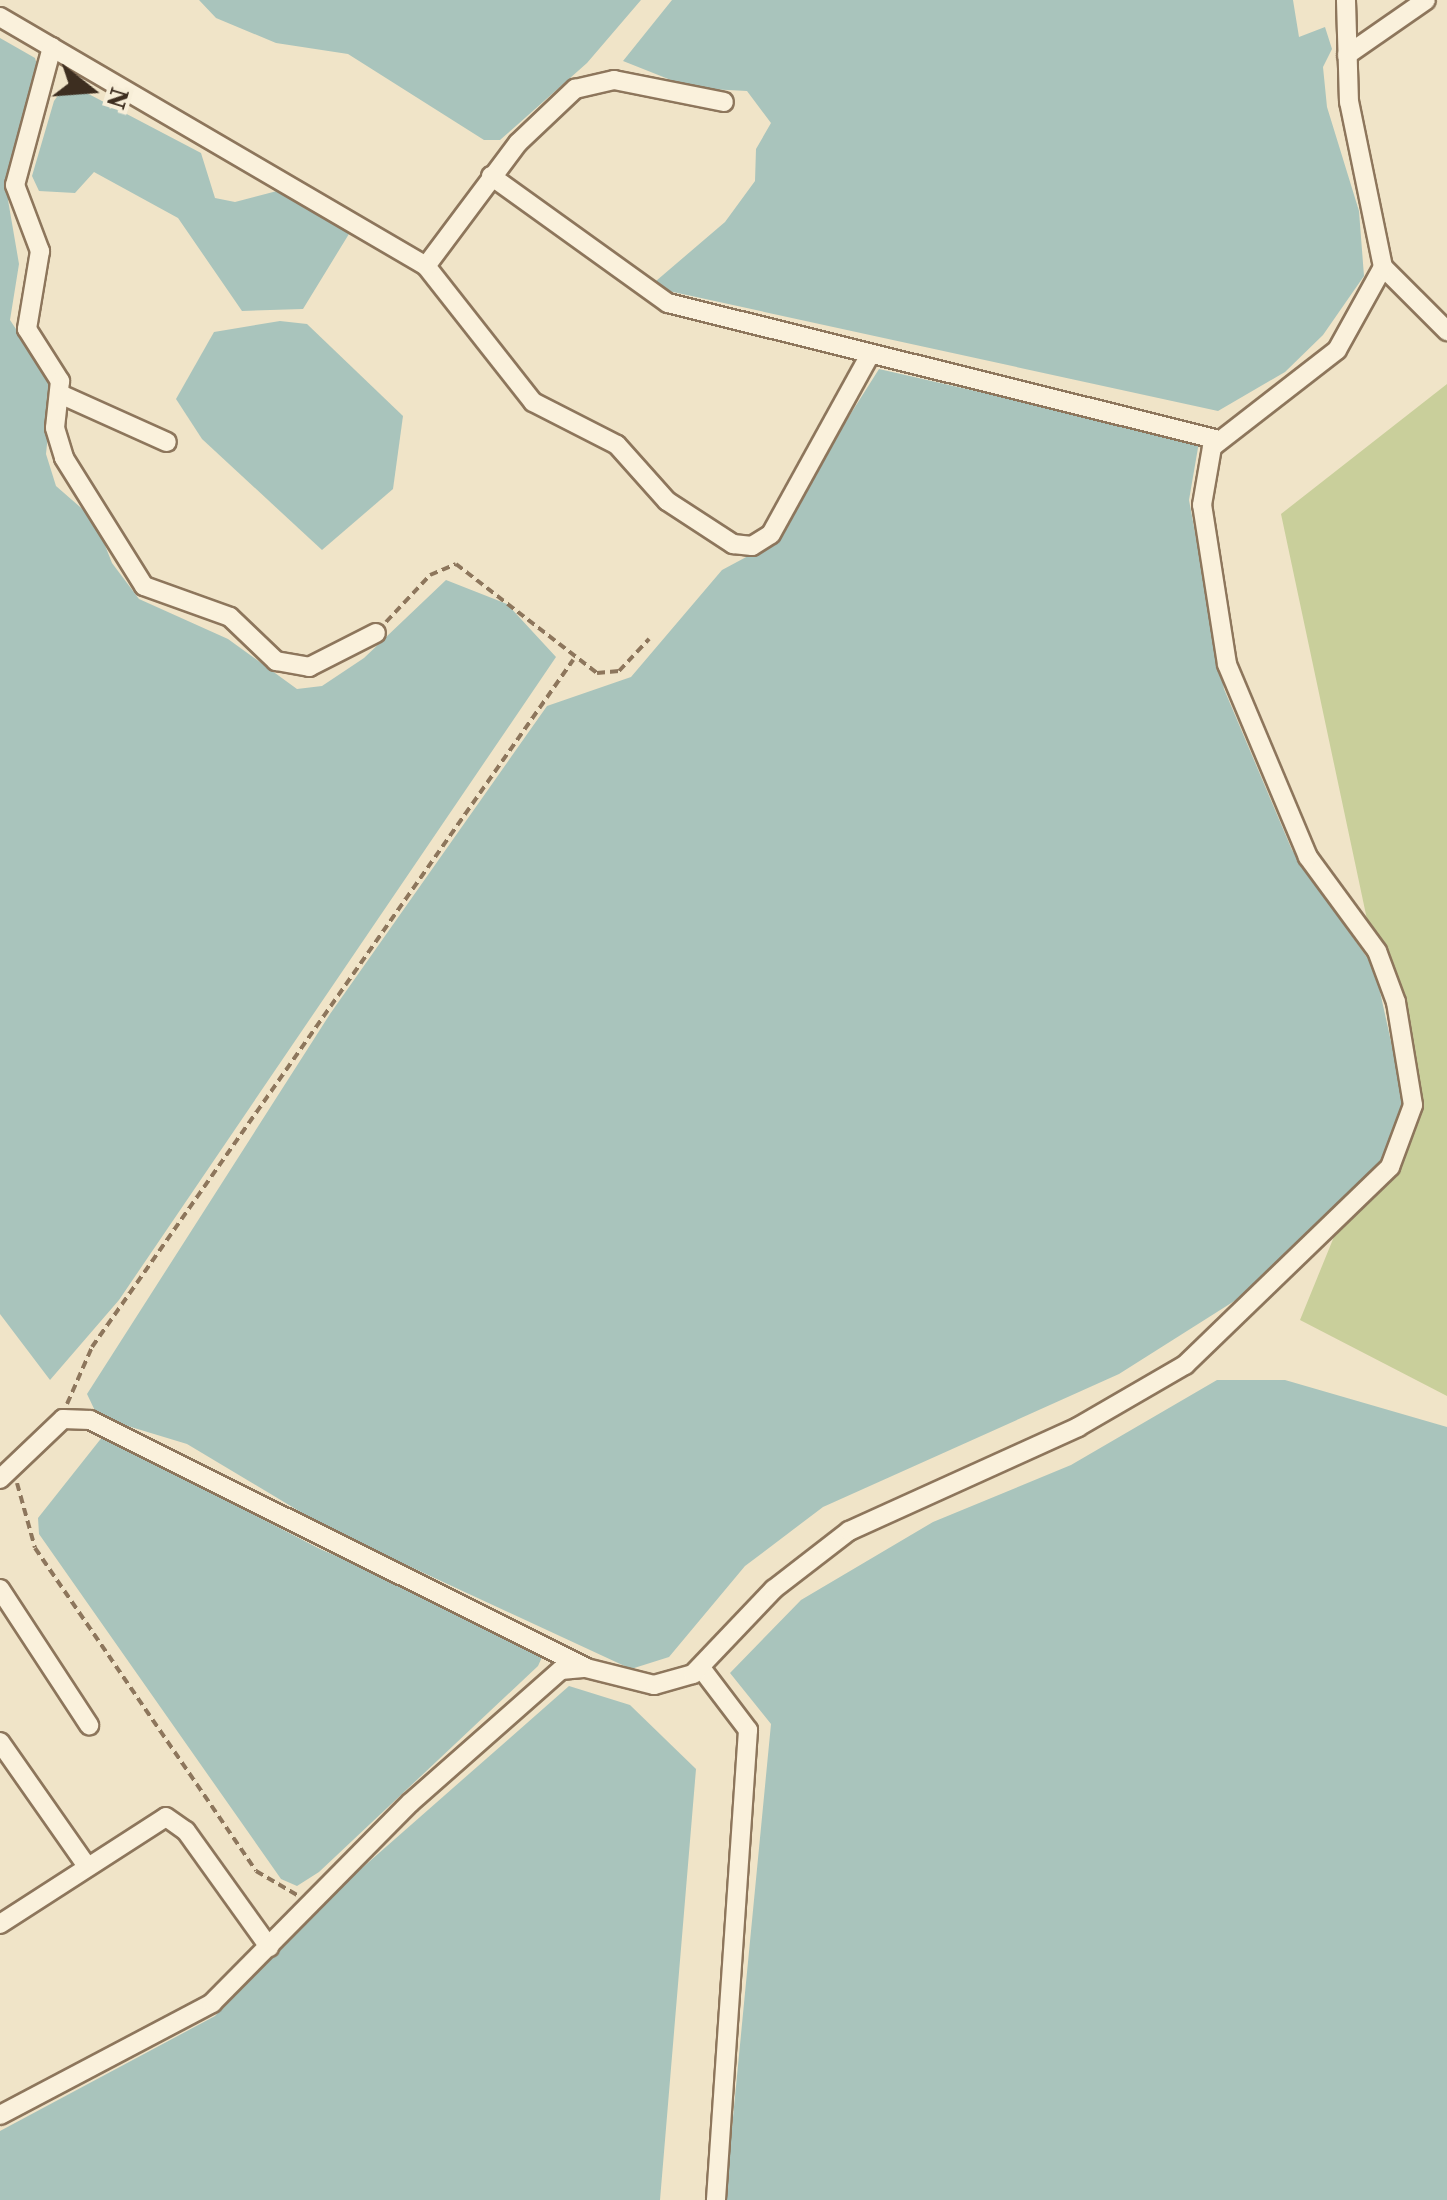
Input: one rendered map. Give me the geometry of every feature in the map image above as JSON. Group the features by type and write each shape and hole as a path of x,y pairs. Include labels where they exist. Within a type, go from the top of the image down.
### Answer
{"street":[{"path":"1346,0 1348,102 1383,267 1447,331"},
{"path":"1347,55 1426,0"},
{"path":"0,17 426,266 533,402 617,445 667,501 733,544 752,546 770,534 870,355"},
{"path":"52,47 15,186 40,251 26,329 60,394 57,444 144,586 230,617 290,668 332,659 376,633"},
{"path":"426,266 538,119 593,82 724,102"},
{"path":"491,176 668,302 1219,440"},
{"path":"4,1477 63,1418 90,1420 586,1668 654,1685 701,1668 774,1590 850,1531 1078,1427 1185,1365 1372,1186 1400,1147 1412,1105 1388,976 1308,857 1227,664 1202,504 1207,460 1219,440 1336,350 1383,267"},
{"path":"60,394 168,442"},
{"path":"0,1589 89,1725"},
{"path":"0,2114 176,2026 269,1947 312,1898 547,1679 586,1668"},
{"path":"701,1668 748,1730 716,2200"},
{"path":"0,1742 86,1866"},
{"path":"0,1924 156,1818 176,1820 269,1947"}],"path":[{"path":"376,633 430,575 456,564 573,660 608,675 649,639"},
{"path":"63,1418 92,1348 573,660"},
{"path":"4,1477 27,1496 34,1548 256,1871 282,1891 312,1898"}],"green space":[{"path":"1447,384 1447,1396 1300,1320 1400,1075 1281,514"}],"water":[{"path":"199,0 641,0 587,63 500,140 484,140 348,54 276,43 216,18"},
{"path":"672,0 1293,0 1299,37 1325,27 1332,49 1323,67 1327,107 1359,211 1364,276 1323,335 1285,372 1218,411 664,290 656,281 725,222 755,181 756,149 771,123 747,91 691,88 623,61"},
{"path":"0,38 35,58 39,71 8,200 19,264 10,320 53,385 46,454 56,486 95,520 112,563 139,599 228,639 297,689 322,686 364,658 446,580 507,604 556,657 119,1300 50,1380 0,1314"},
{"path":"81,90 201,153 215,198 235,202 277,191 352,229 303,309 242,311 178,218 94,172 75,193 39,191 32,176 54,101 61,91"},
{"path":"280,321 307,324 403,416 393,489 322,550 202,439 176,399 214,332"},
{"path":"879,369 1199,442 1189,500 1224,689 1292,850 1375,969 1403,1096 1400,1123 1376,1168 1236,1300 1119,1374 823,1507 745,1566 669,1657 631,1669 329,1529 187,1444 98,1417 87,1394 330,1014 547,706 631,677 722,570 767,546"},
{"path":"1217,1380 1285,1380 1447,1427 1447,2200 725,2200 771,1724 730,1673 801,1600 933,1522 1071,1465"},
{"path":"103,1436 320,1549 525,1636 543,1655 538,1666 319,1872 297,1886 281,1879 39,1534 38,1518"},
{"path":"569,1686 630,1705 696,1769 660,2200 0,2200 0,2131 215,2016 304,1919"}]}
